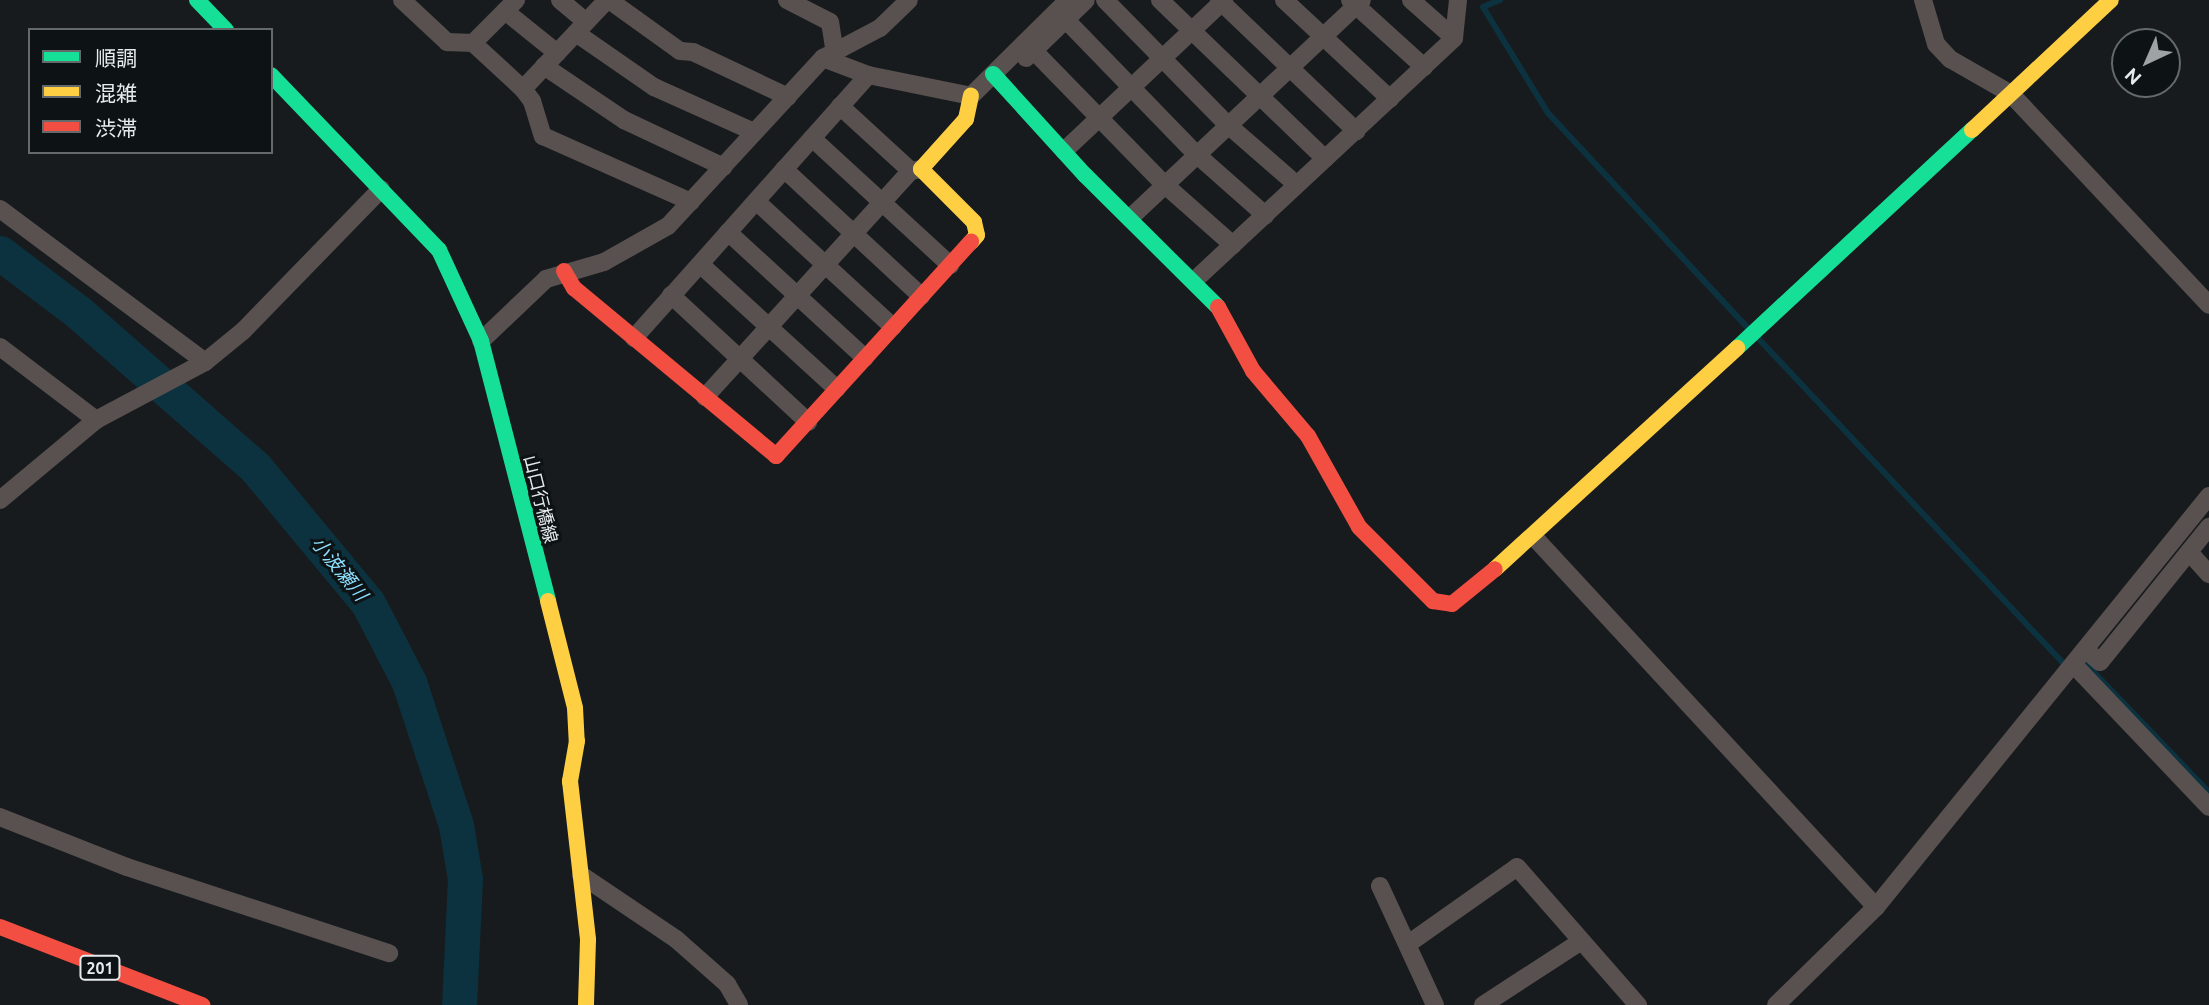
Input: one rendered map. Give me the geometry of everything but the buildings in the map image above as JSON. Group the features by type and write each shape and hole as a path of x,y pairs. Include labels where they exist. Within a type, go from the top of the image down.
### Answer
{"main road":[{"path":"197,0 224,28"},
{"path":"1001,75 1064,151 1130,218 1196,279 1214,300 1253,371 1308,436 1359,527 1433,601 1452,604 1534,537 2111,0"},
{"name":"山口行橋線","path":"273,77 439,250 481,341 575,708 576,741 570,781 588,940 586,1005"},
{"path":"564,271 574,288 776,456 977,235 974,222 916,170 966,119 971,96"},
{"name":"201","path":"0,927 202,1005"}],"street":[{"path":"402,0 447,41 473,43 523,89 532,101 543,136 691,202"},
{"path":"560,0 581,28 654,87 754,132"},
{"path":"523,89 608,0 680,51 693,52 788,97"},
{"path":"787,0 830,22 829,56"},
{"path":"481,341 546,279 564,271 604,262 668,226 754,132 829,56 880,28 909,0"},
{"path":"1001,75 1068,0"},
{"path":"829,56 868,75 971,96 1034,51 1087,0"},
{"path":"1105,0 1228,125 1297,186"},
{"path":"1160,0 1325,159"},
{"path":"1284,0 1390,99"},
{"path":"1411,0 1454,37"},
{"path":"1196,279 1454,37 1458,0"},
{"path":"1923,0 1936,44 1950,59 2011,94 2209,305"},
{"path":"1064,151 1221,1 1356,131"},
{"path":"1130,218 1356,2 1424,67"},
{"path":"473,43 511,6 551,59 624,120 724,167"},
{"path":"1066,19 1195,153 1265,215"},
{"path":"1034,51 1164,184 1233,245"},
{"path":"634,338 868,75"},
{"path":"705,397 882,203 916,170 840,106"},
{"path":"812,138 950,265"},
{"path":"784,169 922,296"},
{"path":"0,500 96,420 205,362 243,331 381,189"},
{"path":"756,201 893,327"},
{"path":"0,209 205,362"},
{"path":"728,232 865,358"},
{"path":"700,264 838,388"},
{"path":"671,295 807,422"},
{"path":"0,347 96,420"},
{"path":"1776,1005 1876,907 2209,496"},
{"path":"2086,650 2100,662 2209,527"},
{"path":"1534,537 1876,907"},
{"path":"2189,552 2209,574"},
{"path":"2074,665 2209,807"},
{"path":"0,817 127,867 389,953"},
{"path":"1408,944 1517,867 1638,1005"},
{"path":"581,875 676,939 727,984 739,1005"},
{"path":"1380,886 1435,1005"},
{"path":"1483,1005 1580,942"}],"waterway":[{"path":"1500,0 1483,7 1548,113 1748,328"},
{"name":"小波瀬川","path":"0,253 78,312 255,467 368,603 409,682 456,825 465,879 459,1005"},
{"path":"1756,336 2067,667"},
{"path":"2083,671 2087,665 2209,792"}],"traffic: fast":[{"path":"197,0 224,28"},
{"path":"993,74 1085,175 1218,307"},
{"path":"273,77 439,250 481,341 548,601"},
{"path":"1737,348 1972,130"}],"traffic: slow":[{"path":"1972,130 2111,0"},
{"path":"971,96 966,119 921,169 974,222 977,235 971,242"},
{"path":"1495,569 1737,348"},
{"path":"548,601 575,708 577,741 570,781 588,940 586,1005"}],"traffic: jam":[{"path":"564,271 574,288 776,456 971,242"},
{"path":"1218,307 1253,371 1308,436 1359,527 1433,601 1452,604 1495,569"},
{"path":"0,927 202,1005"}]}
